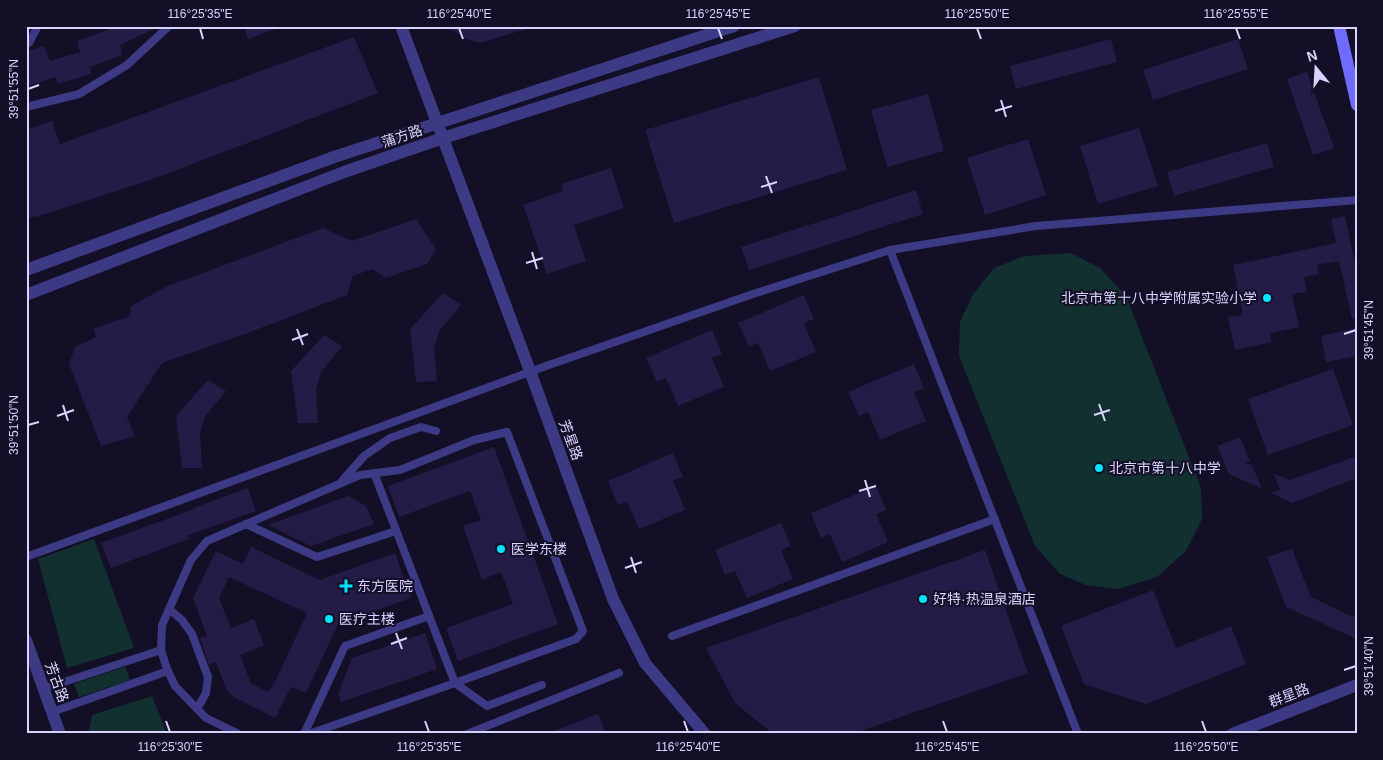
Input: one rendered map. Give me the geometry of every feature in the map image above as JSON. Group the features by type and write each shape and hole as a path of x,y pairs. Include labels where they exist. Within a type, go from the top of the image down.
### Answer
{"main road":[{"path":"1339,26 1357,105"}],"street":[{"path":"401,26 438,122"},
{"name":"蒲方路","path":"26,270 334,157 734,26"},
{"name":"蒲方路","path":"26,295 344,172 443,138 795,26"},
{"name":"芳星路","path":"438,122 613,599 644,663 705,734"},
{"name":"芳古路","path":"26,640 60,734"},
{"name":"群星路","path":"1232,734 1357,685"}],"lane":[{"path":"26,44 38,26"},
{"path":"26,107 79,94 127,65 168,26"},
{"path":"26,557 530,372 753,294 890,250 1036,226 1357,200"},
{"path":"890,250 1078,734"},
{"path":"340,483 364,456 390,438 421,428 436,431"},
{"path":"239,734 206,718 175,686 161,650 162,625 191,560 207,541 360,475 400,470 474,440 507,432 583,631 576,639 309,734"},
{"path":"374,473 454,683 487,706 542,685"},
{"path":"672,636 995,519"},
{"path":"246,524 318,557 396,531"},
{"path":"169,609 182,620 192,634 208,678 206,693 197,709"},
{"path":"304,734 346,646 429,616"},
{"path":"43,689 161,650"},
{"path":"52,712 168,671"},
{"path":"467,734 619,673"}],"green space":[{"path":"1071,253 1100,268 1126,296 1201,488 1202,519 1186,551 1157,577 1118,589 1086,585 1060,574 1035,546 959,356 960,322 973,294 994,268 1024,256"},
{"path":"94,539 134,648 67,668 38,559"},
{"path":"125,667 130,680 79,697 74,684"},
{"path":"152,696 167,734 90,734 92,715"}],"building":[{"path":"107,26 160,26 120,45 122,55 90,67 91,74 58,84 55,77 26,87 26,52 44,46 50,61 80,52 77,41 108,30"},
{"path":"243,26 279,26 279,28 248,39"},
{"path":"446,26 526,26 526,29 480,43 466,39"},
{"path":"354,37 378,93 153,179 39,216 26,218 26,130 52,121 60,144"},
{"path":"1111,39 1117,62 1016,89 1010,66"},
{"path":"1238,39 1248,69 1153,100 1143,70"},
{"path":"1307,72 1334,148 1313,155 1287,79"},
{"path":"819,77 847,170 674,223 645,130"},
{"path":"928,94 944,151 887,167 871,110"},
{"path":"1139,128 1158,186 1098,204 1080,146"},
{"path":"1028,139 1046,195 985,215 967,158"},
{"path":"1267,143 1274,167 1174,196 1167,172"},
{"path":"611,168 624,208 574,225 586,261 547,274 523,205 563,191 561,184"},
{"path":"916,190 923,214 749,270 741,247"},
{"path":"1345,216 1357,273 1357,319 1352,319 1339,261 1317,265 1319,274 1304,277 1307,292 1292,294 1299,327 1270,333 1272,342 1235,350 1228,317 1243,315 1233,265 1336,243 1331,219"},
{"path":"416,219 436,249 427,264 386,278 372,269 353,276 347,295 162,363 127,417 135,436 101,446 69,364 75,347 96,337 93,329 130,316 131,306 168,286 323,228 352,241"},
{"path":"443,293 461,305 440,330 434,347 437,381 416,382 410,329"},
{"path":"804,295 814,319 804,323 816,352 770,371 758,343 749,347 738,323"},
{"path":"1357,328 1357,356 1326,362 1321,336"},
{"path":"712,330 722,354 712,358 724,387 678,406 666,378 657,382 646,358"},
{"path":"324,335 342,346 321,372 316,389 318,423 298,423 291,371"},
{"path":"914,364 924,388 914,392 926,421 880,440 868,412 859,416 848,392"},
{"path":"1333,369 1353,425 1268,455 1248,399"},
{"path":"208,380 226,391 205,416 200,434 202,468 182,468 176,416"},
{"path":"1240,437 1250,461 1245,463 1252,465 1262,489 1229,474 1217,446"},
{"name":"医学东楼","path":"494,447 558,624 458,661 446,628 513,604 501,572 482,580 463,526 481,520 470,491 399,517 388,486"},
{"path":"673,453 683,477 673,481 685,510 639,529 627,501 618,505 608,481"},
{"path":"1357,456 1357,478 1292,503 1271,493 1280,490 1274,474 1290,480"},
{"path":"876,486 886,510 876,514 888,542 842,562 830,534 821,538 811,513"},
{"path":"248,488 256,511 186,536 191,538 111,568 101,543"},
{"path":"348,496 366,506 374,524 311,546 268,525"},
{"path":"781,523 791,546 781,550 793,579 747,598 735,571 725,575 715,550"},
{"name":"医疗主楼","path":"251,547 320,580 395,553 411,598 338,624 306,693 291,687 275,718 234,697 226,689 216,662 209,665 200,638 207,636 193,598 216,551 243,564","holes":["229,577 307,613 276,680 268,692 251,683 240,655 264,645 254,619 231,628 219,598"]},
{"path":"1292,549 1311,597 1351,616 1357,614 1357,639 1286,607 1267,557"},
{"name":"好特·热温泉酒店","path":"985,550 1028,673 852,734 773,734 735,703 706,648"},
{"path":"1153,590 1176,648 1231,626 1246,664 1146,704 1084,684 1061,626"},
{"path":"425,633 437,669 341,702 338,694 352,658"},
{"path":"598,714 606,734 549,733"}],"place":[{"name":"北京市第十八中学附属实验小学","path":"1267,298"},
{"name":"北京市第十八中学","path":"1099,468"},
{"name":"医学东楼","path":"501,549"},
{"name":"东方医院","path":"346,586"},
{"name":"好特·热温泉酒店","path":"923,599"},
{"name":"医疗主楼","path":"329,619"}]}
